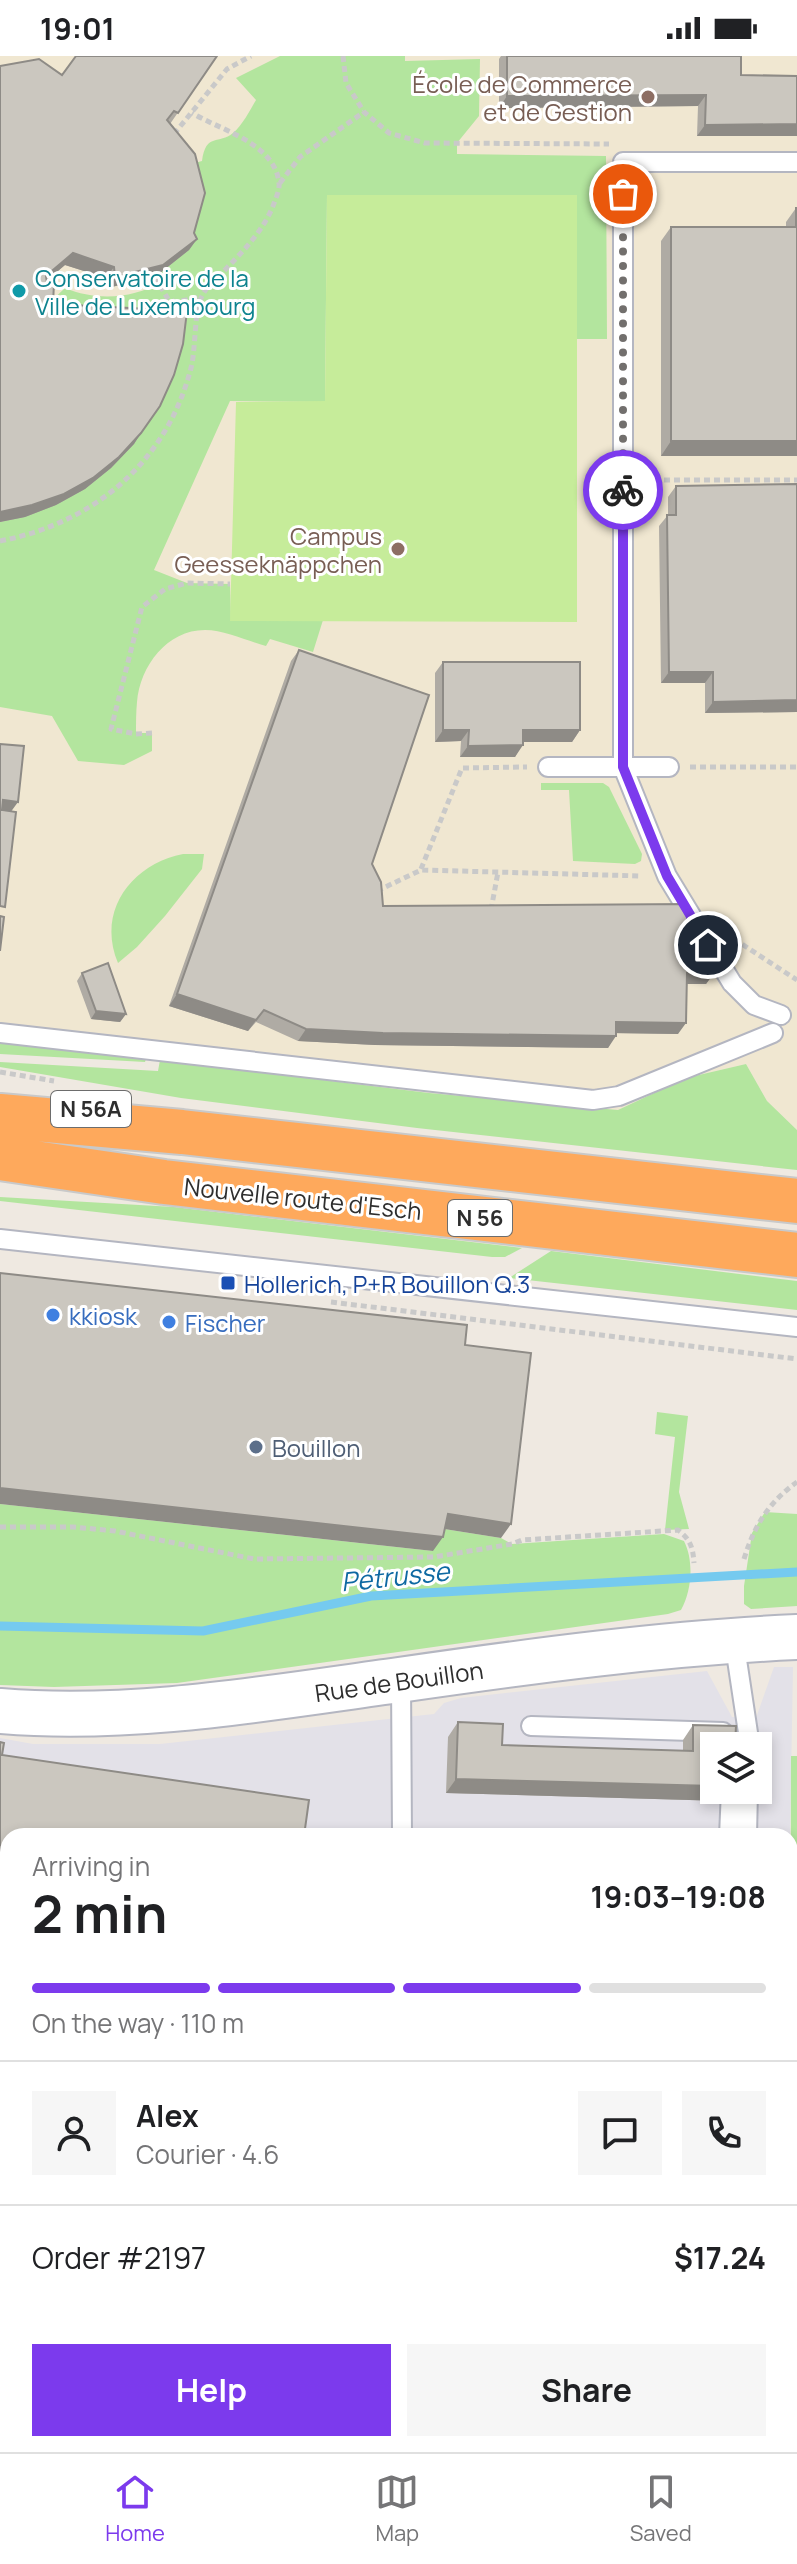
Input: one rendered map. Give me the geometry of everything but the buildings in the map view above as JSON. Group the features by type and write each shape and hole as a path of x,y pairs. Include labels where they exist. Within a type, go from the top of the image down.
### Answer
{"highway":[{"name":"N 56A","path":"0,1087 182,1132"},
{"name":"N 56","path":"0,1116 182,1132 797,1201"},
{"name":"Nouvelle route d'Esch","path":"0,1158 164,1182 797,1255"},
{"name":"N 56","path":"0,1185 164,1182"}],"street":[{"name":"Rue de Bouillon","path":"0,1711 33,1714 159,1711 648,1648 797,1637"}],"lane":[{"path":"781,1015 754,1005 732,983 667,876 623,767 623,162 797,162"},
{"path":"548,767 669,767"},
{"path":"0,1033 593,1100 619,1096 773,1033"},
{"path":"0,1239 797,1327"},
{"path":"734,1640 748,1732"},
{"path":"401,1680 402,1828"},
{"path":"531,1726 723,1732"},
{"path":"729,1828 730,1804"},
{"path":"747,1828 748,1804"}],"path":[{"path":"171,136 227,69 251,56"},
{"path":"343,56 346,83 364,112 389,133 425,143 624,144 623,162"},
{"path":"0,541 52,527 81,514 131,475 152,451 169,425 182,396 191,366 201,297 256,237 275,202 279,184 300,157 364,112"},
{"path":"192,113 253,145 274,169 279,184"},
{"path":"155,277 168,299 176,302 201,297"},
{"path":"623,480 797,480"},
{"path":"152,733 136,734 111,729 142,607 165,589 187,583 230,584"},
{"path":"421,870 462,768 548,767"},
{"path":"669,767 797,767"},
{"path":"373,894 421,870 667,876"},
{"path":"490,917 498,872"},
{"path":"730,936 797,980"},
{"path":"325,1301 797,1359"},
{"path":"744,1559 752,1533 765,1512 781,1493 797,1482"},
{"path":"0,1527 73,1527 115,1531 254,1559 434,1557 522,1540 678,1530 689,1538 694,1563"}],"shaded area":[{"name":"Campus Geesseknäppchen","path":"0,56 797,56 797,1130 767,1101 746,1064 686,1078 618,1110 429,1093 0,1042"},
{"path":"774,1667 793,1667 790,1828 0,1828 0,1738 33,1744 160,1744 434,1714 444,1703 461,1698 707,1671 732,1717 756,1718"}],"green space":[{"path":"280,56 405,56 405,61 480,59 479,116 457,143 457,154 606,156 607,339 577,339 577,195 327,195 325,402 230,401 154,570 187,583 230,584 231,621 323,620 313,652 270,639 266,646 213,630 179,636 158,652 139,689 136,733 152,733 152,751 124,765 78,761 52,716 0,707 0,522 39,511 73,494 104,472 133,444 46,306 65,288 89,295 114,296 139,292 162,282 158,274 187,165 202,161 210,143 228,136 246,118 256,100 236,78"},
{"path":"327,195 577,195 577,622 230,621 236,402 325,401"},
{"path":"541,783 603,783 609,787 642,854 641,861 635,864 573,861 569,790 541,790"},
{"path":"183,854 204,854 202,869 165,916 118,963 112,944 112,925 115,908 123,893 148,868"},
{"path":"0,1042 146,1059 145,1062 0,1054"},
{"path":"160,1060 429,1093 618,1110 686,1078 746,1064 767,1101 797,1130 797,1170 181,1098 0,1067 0,1062 158,1071"},
{"path":"0,1197 174,1207 522,1248 505,1257 492,1257 0,1201"},
{"path":"551,1251 797,1281 797,1310 509,1278"},
{"path":"657,1412 688,1416 679,1492 689,1529 665,1530 675,1437 655,1434"},
{"path":"0,1504 433,1551 438,1528 501,1538 512,1544 664,1534 684,1541 689,1557 689,1585 681,1610 668,1614 177,1683 54,1687 0,1685"},
{"path":"765,1512 797,1514 797,1606 751,1609 744,1604 752,1533"},
{"path":"791,1756 797,1756 797,1828 791,1828"}],"waterway":[{"name":"Pétrusse","path":"0,1626 203,1631 371,1596 797,1572"}],"way so far":[{"path":"623,194 623,490"}],"place":[{"name":"École de Commerce et de Gestion","path":"648,97"},
{"name":"Conservatoire de la Ville de Luxembourg","path":"19,291"},
{"name":"Campus Geesseknäppchen","path":"398,549"},
{"name":"Hollerich, P+R Bouillon Q.3","path":"228,1283"},
{"name":"kkiosk","path":"53,1315"},
{"name":"Fischer","path":"169,1322"},
{"name":"Bouillon","path":"256,1447"}],"route":[{"path":"623,490 623,767 667,876 708,945"}]}
